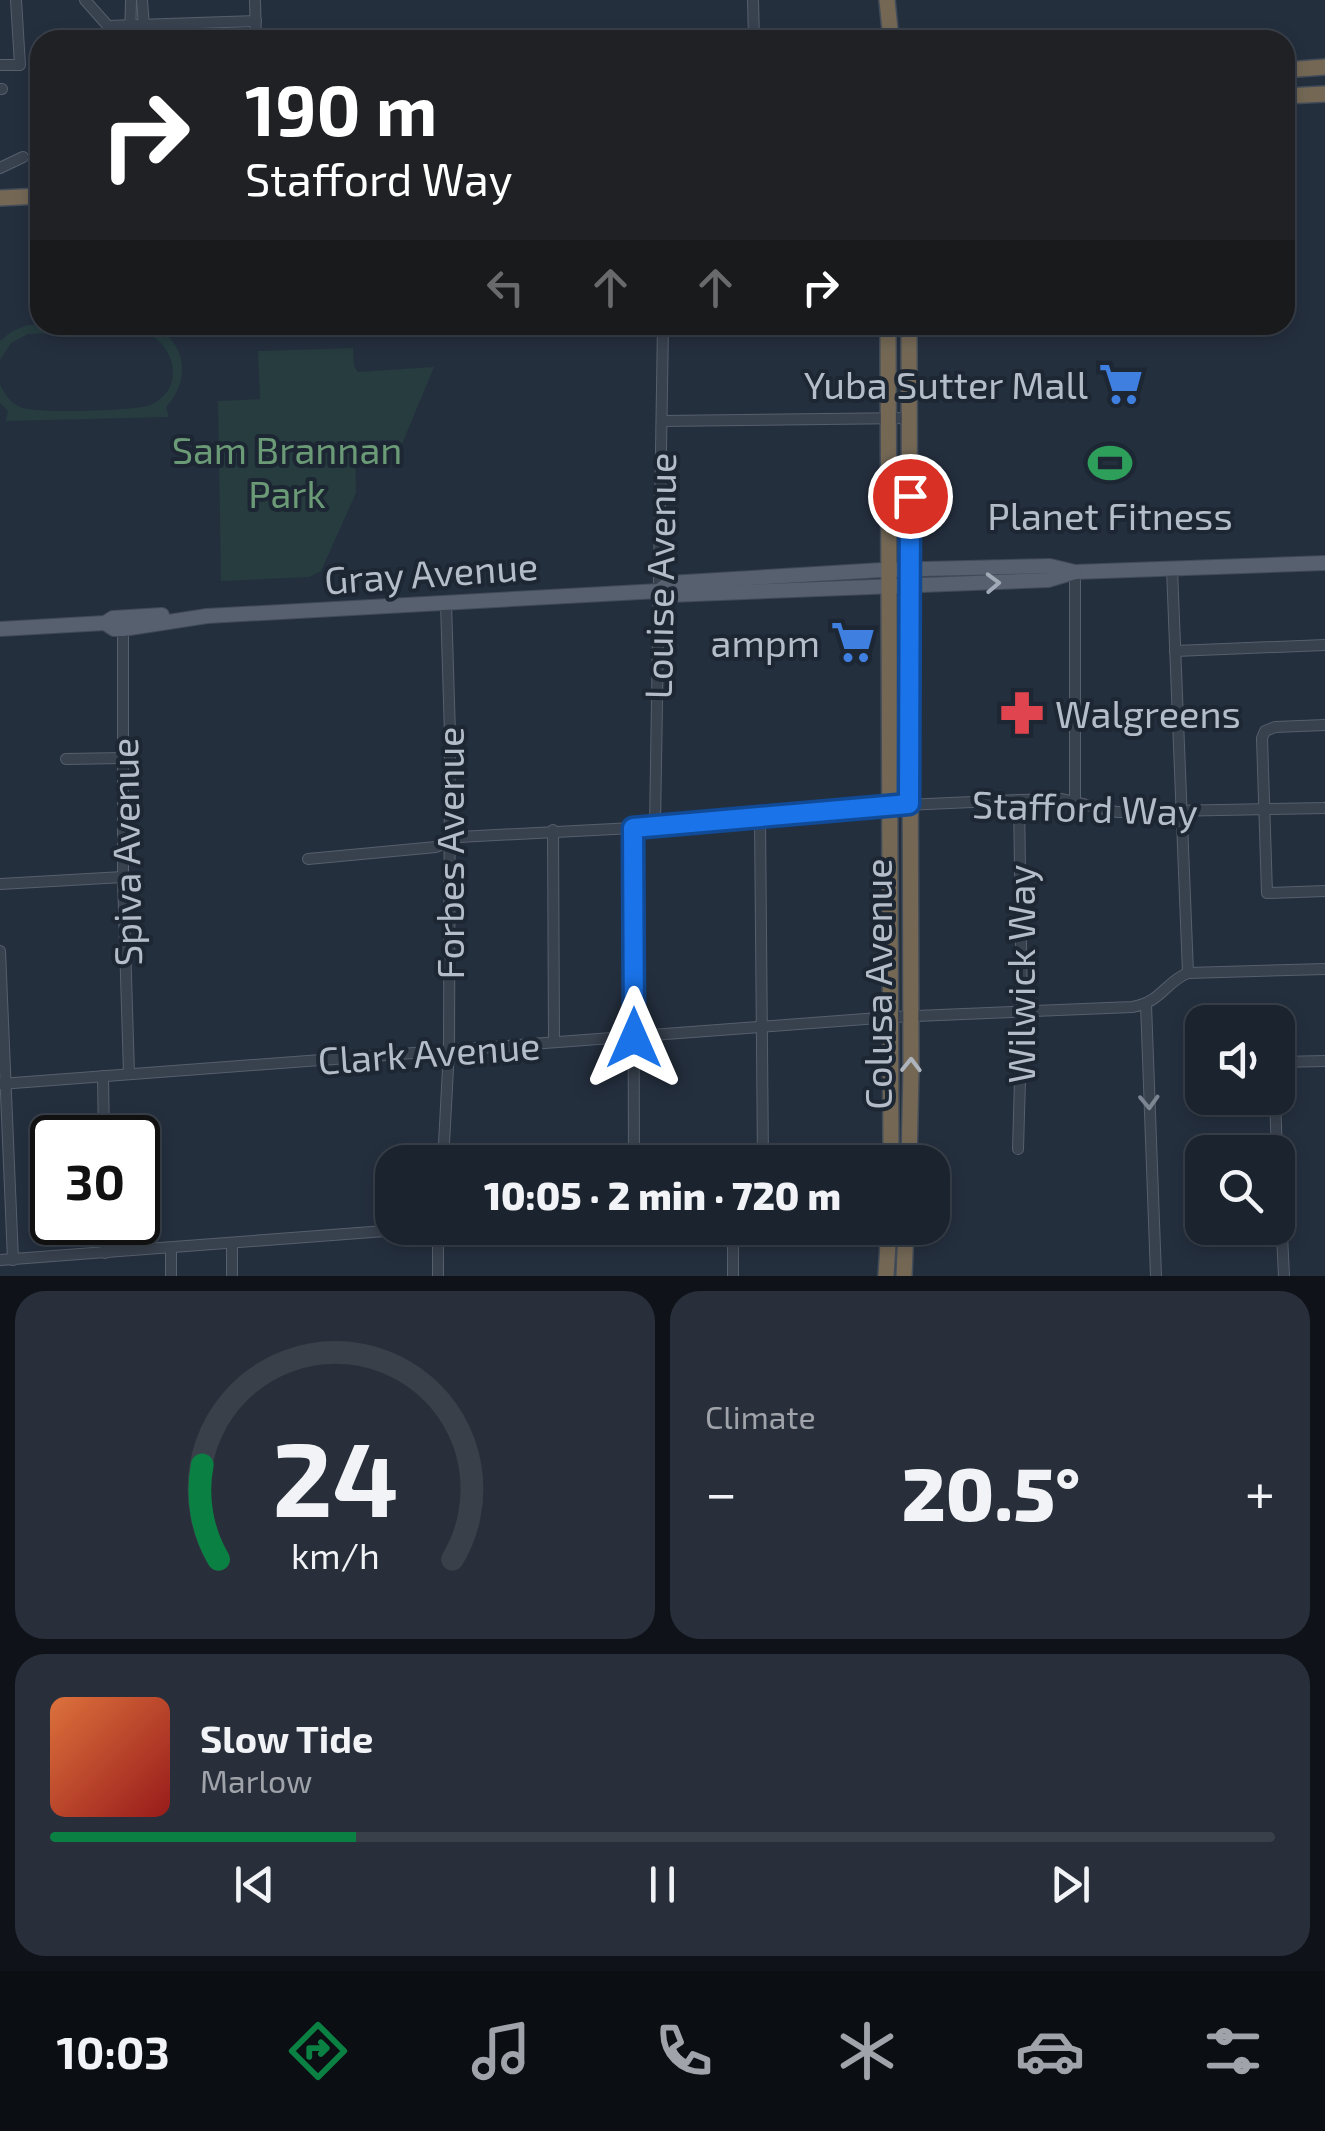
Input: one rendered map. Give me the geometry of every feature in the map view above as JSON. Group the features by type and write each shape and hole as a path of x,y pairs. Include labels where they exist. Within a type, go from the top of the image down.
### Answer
{"highway":[{"path":"887,0 890,30"},
{"path":"1295,69 1325,67"},
{"path":"1295,96 1325,94"},
{"path":"0,198 30,196"},
{"name":"Colusa Avenue","path":"888,335 891,1145"},
{"name":"Colusa Avenue","path":"909,1145 910,335"},
{"path":"886,1276 888,1245"},
{"path":"904,1276 905,1245"}],"main road":[{"name":"Gray Avenue","path":"105,623 123,629 207,616 658,591 669,583 890,578 1048,580 1075,572 1325,563"},
{"name":"Gray Avenue","path":"0,629 105,623 113,618 203,613 207,616"}],"street":[{"path":"0,65 20,65 16,0"},
{"path":"85,0 108,26 256,21"},
{"path":"130,30 131,0"},
{"path":"142,0 144,30"},
{"path":"255,0 256,30"},
{"path":"753,0 754,30"},
{"path":"0,168 23,157"},
{"name":"Louise Avenue","path":"656,826 663,335"},
{"path":"662,420 910,418"},
{"path":"1172,568 1188,973"},
{"path":"1075,572 1075,802"},
{"name":"Forbes Avenue","path":"444,1145 449,1050 446,603"},
{"name":"Spiva Avenue","path":"123,629 123,877 129,1074"},
{"path":"1175,651 1325,645"},
{"path":"1325,725 1275,727 1265,731 1262,738 1267,893 1325,890"},
{"path":"66,759 124,758"},
{"name":"Wilwick Way","path":"1018,800 1022,1010 1018,1149"},
{"name":"Stafford Way","path":"308,858 436,846 459,837 633,828 909,804 1075,802 1116,812 1325,808"},
{"path":"760,818 763,1145"},
{"path":"633,828 634,1145"},
{"path":"552,830 554,1042"},
{"path":"0,884 123,877"},
{"path":"0,951 2,1083 13,1260"},
{"path":"1156,1276 1146,1004 1188,973 1325,969"},
{"name":"Clark Avenue","path":"2,1083 892,1016 1146,1004"},
{"path":"1295,1062 1325,1061"},
{"path":"103,1076 104,1115"},
{"path":"0,1260 375,1232"},
{"path":"232,1244 232,1276"},
{"path":"105,1245 105,1253"},
{"path":"438,1245 438,1276"},
{"path":"732,1245 733,1276"},
{"path":"1282,1245 1284,1276"},
{"path":"171,1248 172,1276"}],"green space":[{"path":"30,325 30,334 11,343 0,360 0,341"},
{"path":"166,335 182,362 180,385 166,407 169,417 6,421 8,411 0,403 0,384 13,403 29,409 106,410 150,405 162,398 173,377 169,354 152,336"},
{"name":"Sam Brannan Park","path":"353,348 358,372 434,367 402,444 398,440 358,441 356,493 321,571 309,577 221,581 218,401 260,399 258,351"}],"place":[{"name":"Yuba Sutter Mall","path":"1121,384"},
{"name":"Planet Fitness","path":"1110,463"},
{"name":"ampm","path":"853,642"},
{"name":"Walgreens","path":"1022,713"}],"route":[{"path":"634,1038 633,828 909,804 910,496"}]}
